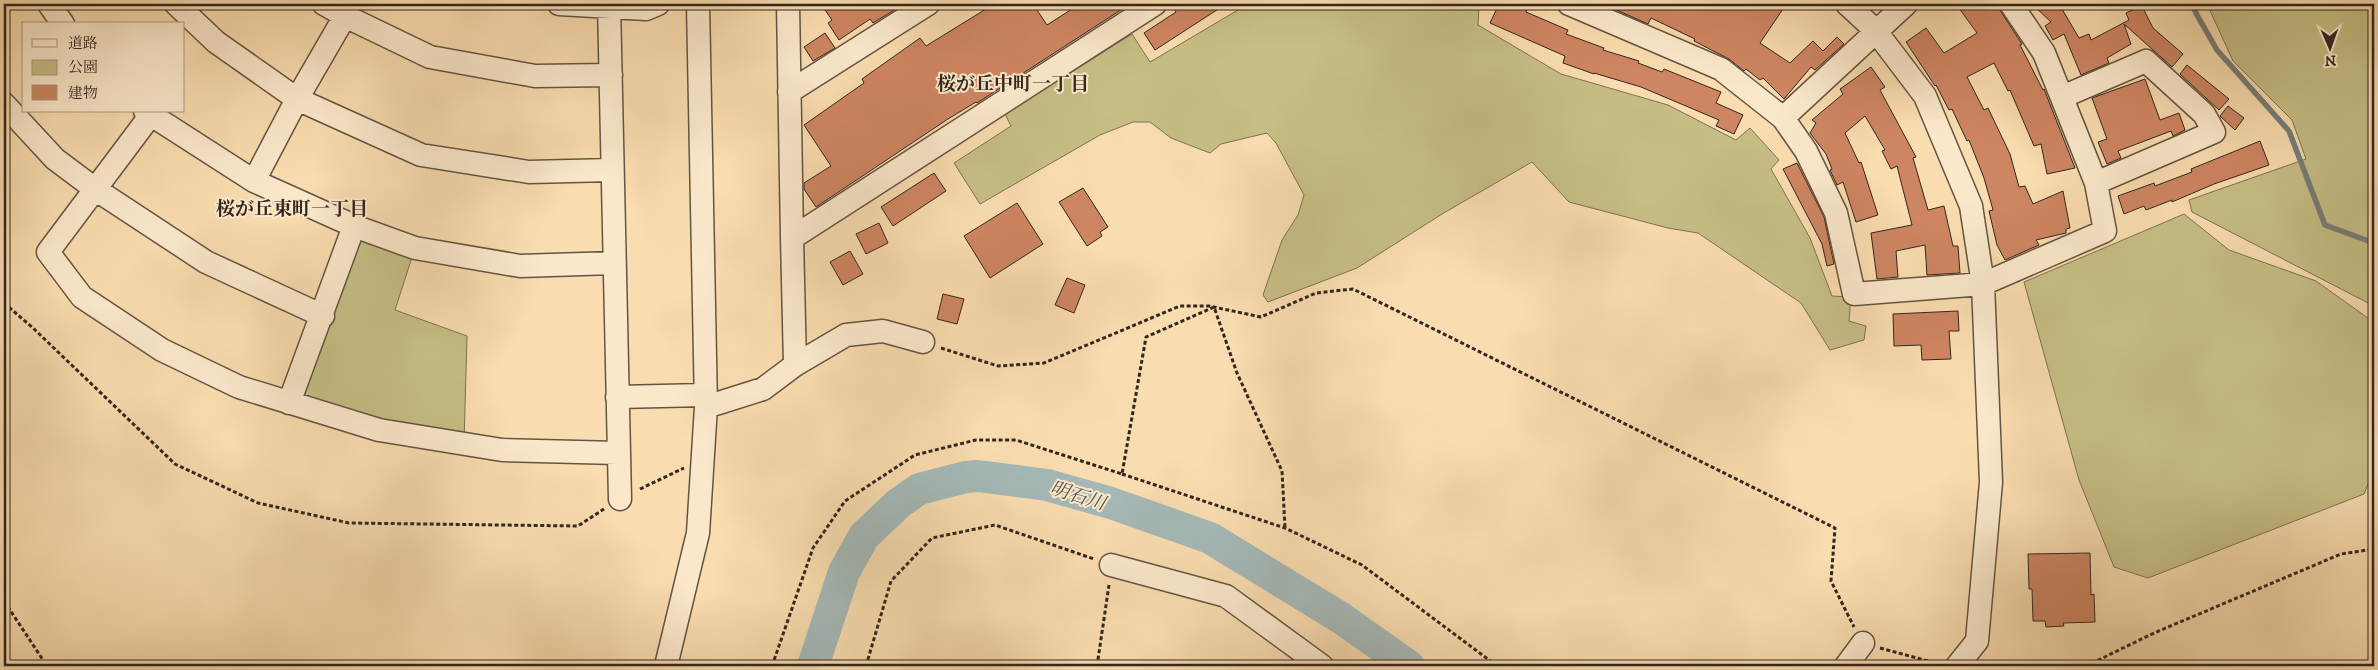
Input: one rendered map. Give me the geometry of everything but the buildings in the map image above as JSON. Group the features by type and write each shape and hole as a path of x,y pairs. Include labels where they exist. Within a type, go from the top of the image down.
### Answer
{"street":[{"path":"49,4 62,22"},
{"path":"176,4 216,42 297,99 421,155 529,172 612,170"},
{"path":"324,4 430,57 535,76 611,75"},
{"path":"558,4 646,9 658,4"},
{"path":"666,666 698,533 704,463 705,401 698,4"},
{"path":"788,4 795,365"},
{"path":"790,92 928,4"},
{"path":"792,238 1155,4"},
{"path":"1570,4 1721,69 1783,118 1806,151 1836,213 1854,294 1983,284 2105,231 2096,183 2044,53 2011,4"},
{"path":"1847,4 1875,30 1925,96 1971,206 1983,284 1991,482 1977,641 1956,666"},
{"path":"1783,118 1875,30 1906,4"},
{"path":"609,6 620,499"},
{"path":"254,181 297,99 345,16"},
{"path":"2062,97 2146,61 2204,114 2214,132 2096,183"},
{"path":"4,104 55,158 95,188 206,262 323,316"},
{"path":"614,263 520,266 415,248 354,226 254,181 147,114 48,252 82,297 162,350 239,387 379,430 502,450 618,453"},
{"path":"290,403 354,226"},
{"path":"617,397 705,401 763,389 795,365 846,335 883,331 923,342"},
{"path":"1111,565 1226,596 1322,666"},
{"path":"1846,666 1863,643"}],"path":[{"path":"923,342 998,366 1044,363 1180,306 1214,306 1261,317 1316,293 1353,289 1835,528 1831,582 1863,643 1946,666"},
{"path":"4,303 34,328 175,464 258,503 349,523 578,526 620,499 685,468 704,463"},
{"path":"1122,474 1146,337 1214,306"},
{"path":"1214,306 1237,373 1282,471 1284,528"},
{"path":"772,666 813,548 845,501 915,456 976,440 1016,440 1284,528 1362,565 1497,666"},
{"path":"866,666 891,581 932,538 995,525 1111,565 1097,666"},
{"path":"2086,666 2154,633 2341,554 2374,549"},
{"path":"4,600 47,666"}],"green space":[{"path":"1248,4 1479,4 1478,25 1561,74 1668,105 1736,140 1750,128 1779,160 1771,169 1810,238 1832,296 1851,297 1849,321 1866,326 1864,340 1830,350 1801,303 1698,233 1668,228 1569,202 1532,162 1442,214 1357,268 1268,302 1263,295 1282,240 1298,215 1304,195 1276,143 1267,133 1221,144 1210,153 1171,138 1150,122 1133,122 1100,135 980,204 954,163 1011,126 1005,114 1132,34 1150,62"},
{"path":"2207,4 2374,4 2374,306 2192,212 2189,200 2306,159 2292,120 2233,61"},
{"path":"2184,214 2229,250 2316,281 2372,321 2374,328 2374,470 2364,494 2148,578 2114,567 2079,480 2024,282"},
{"path":"354,226 415,248 395,310 467,336 464,444 289,403"}],"waterway":[{"path":"2192,4 2217,50 2289,131 2325,225 2374,243"},
{"name":"明石川","path":"813,666 844,572 864,536 899,503 919,489 966,477 978,476 1047,485 1111,503 1210,538 1341,618 1409,666"}],"district":[{"name":"桜が丘中町一丁目","path":"1013,83"},
{"name":"桜が丘東町一丁目","path":"292,208"}]}
